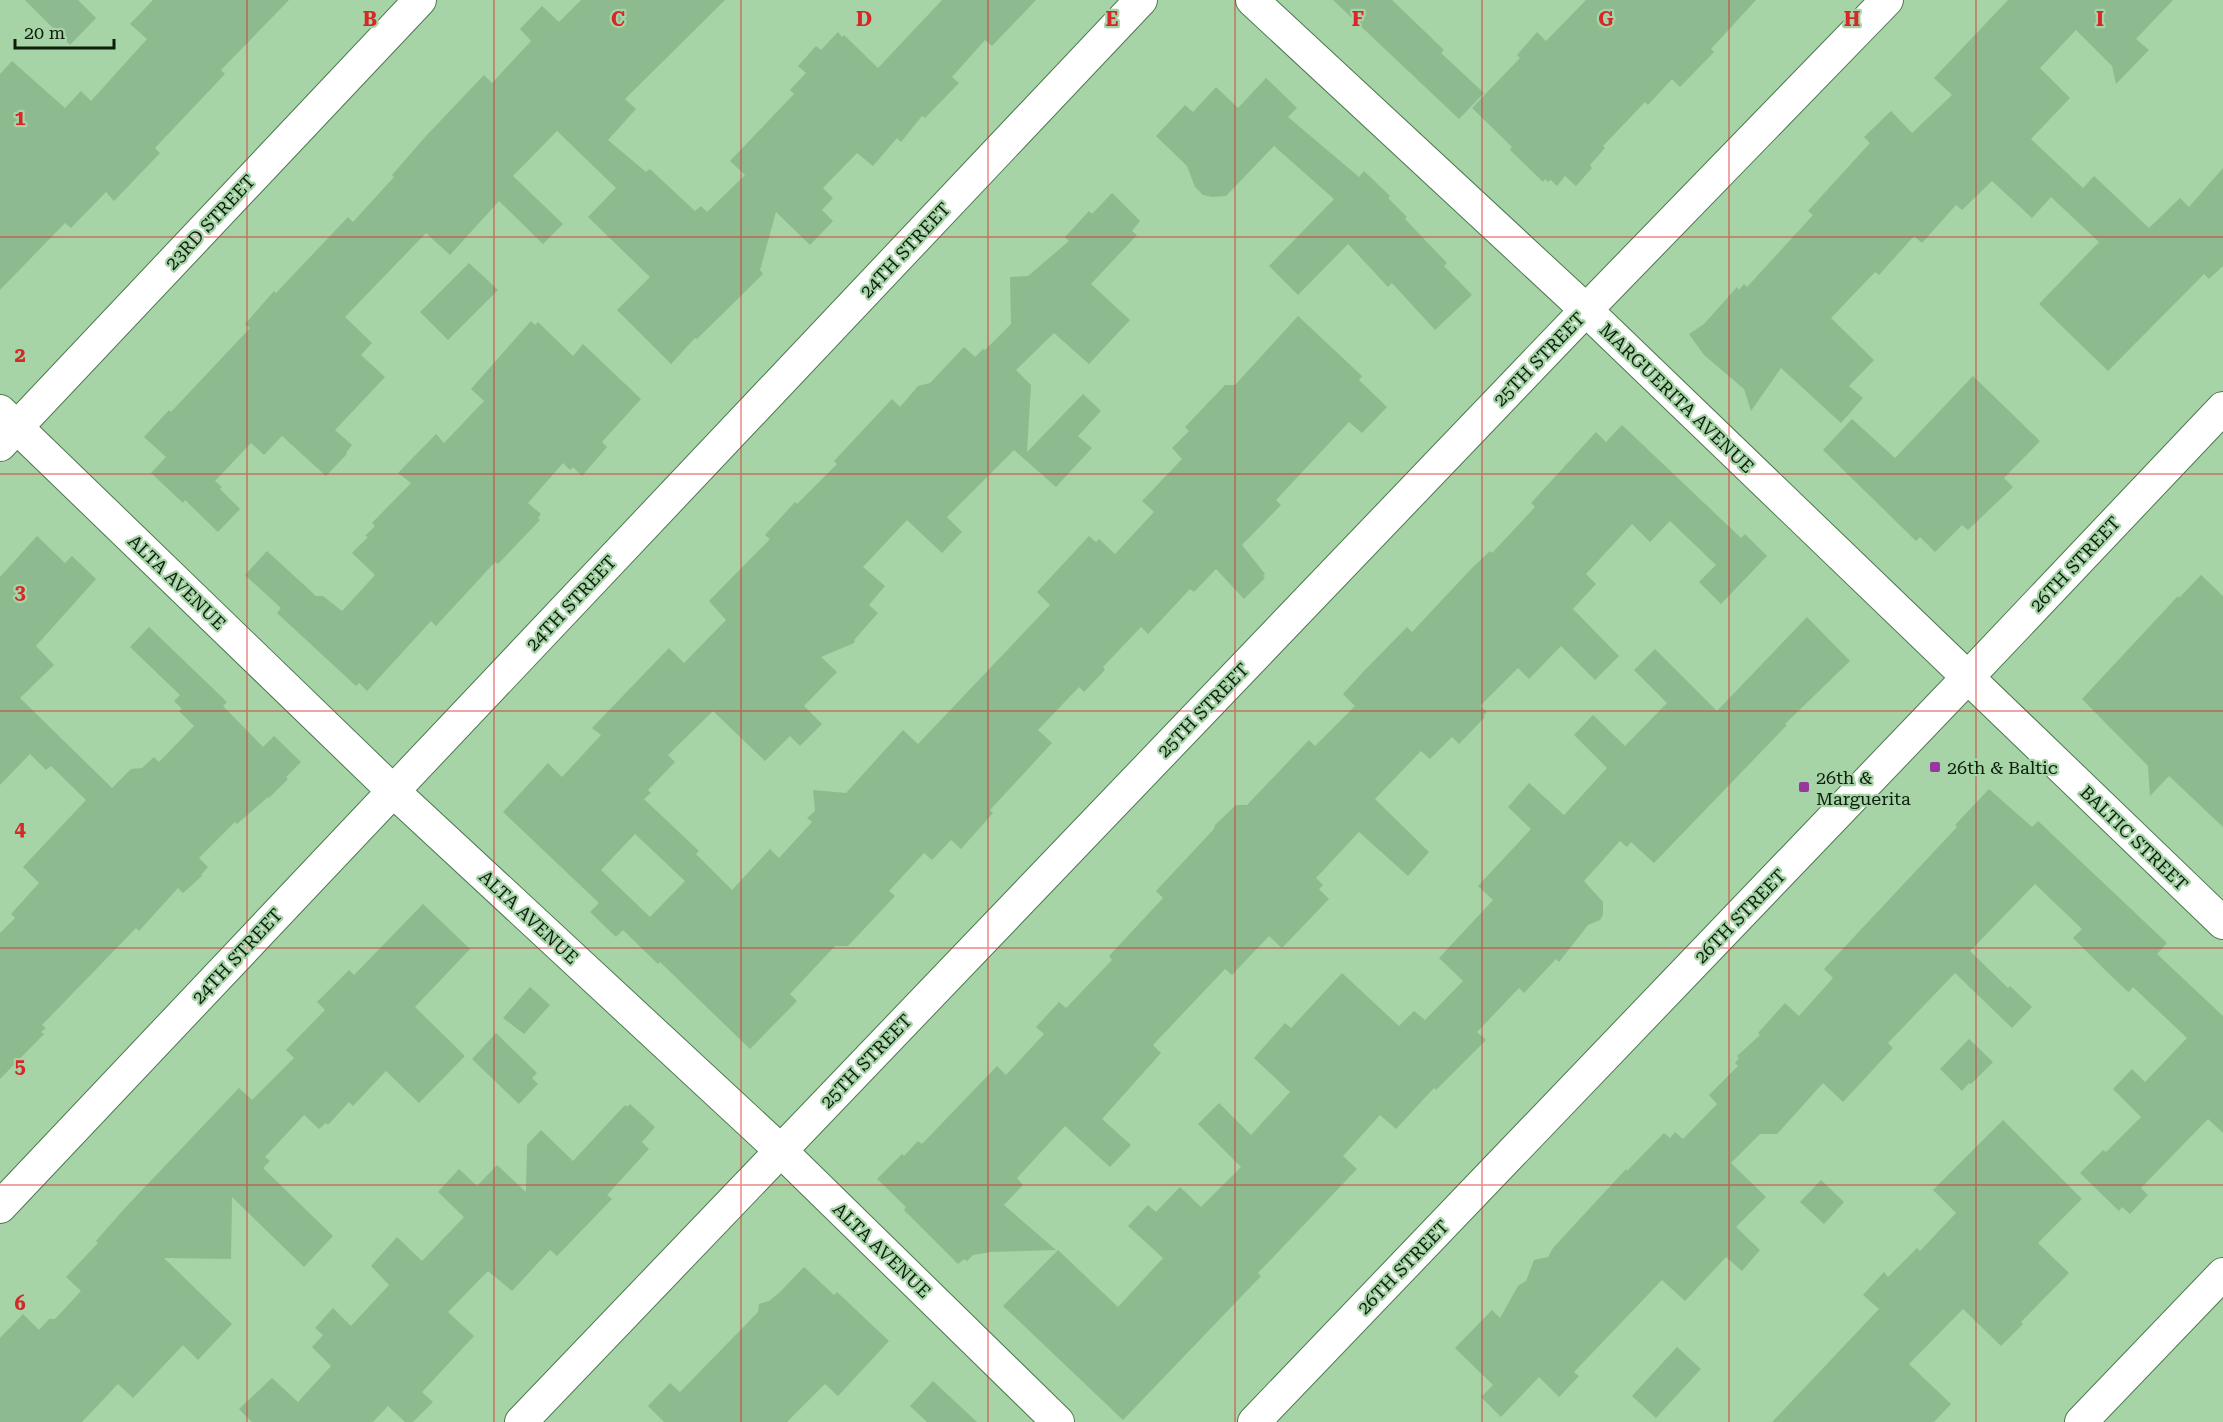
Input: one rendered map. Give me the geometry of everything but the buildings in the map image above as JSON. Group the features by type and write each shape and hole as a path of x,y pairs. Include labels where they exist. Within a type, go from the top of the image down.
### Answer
{"street":[{"name":"23RD STREET","path":"6,428 420,0"},
{"name":"24TH STREET","path":"0,1207 1141,0"},
{"name":"MARGUERITA AVENUE","path":"1252,0 1586,310 1968,677"},
{"name":"25TH STREET","path":"521,1422 1586,310 1887,0"},
{"name":"26TH STREET","path":"1254,1422 2223,408"},
{"name":"ALTA AVENUE","path":"6,428 780,1150 1058,1422"},
{"name":"BALTIC STREET","path":"1968,677 2223,923"},
{"path":"2081,1422 2223,1274"}],"place":[{"name":"26th & Baltic","path":"1935,767"},
{"name":"26th & Marguerita","path":"1804,787"}]}
